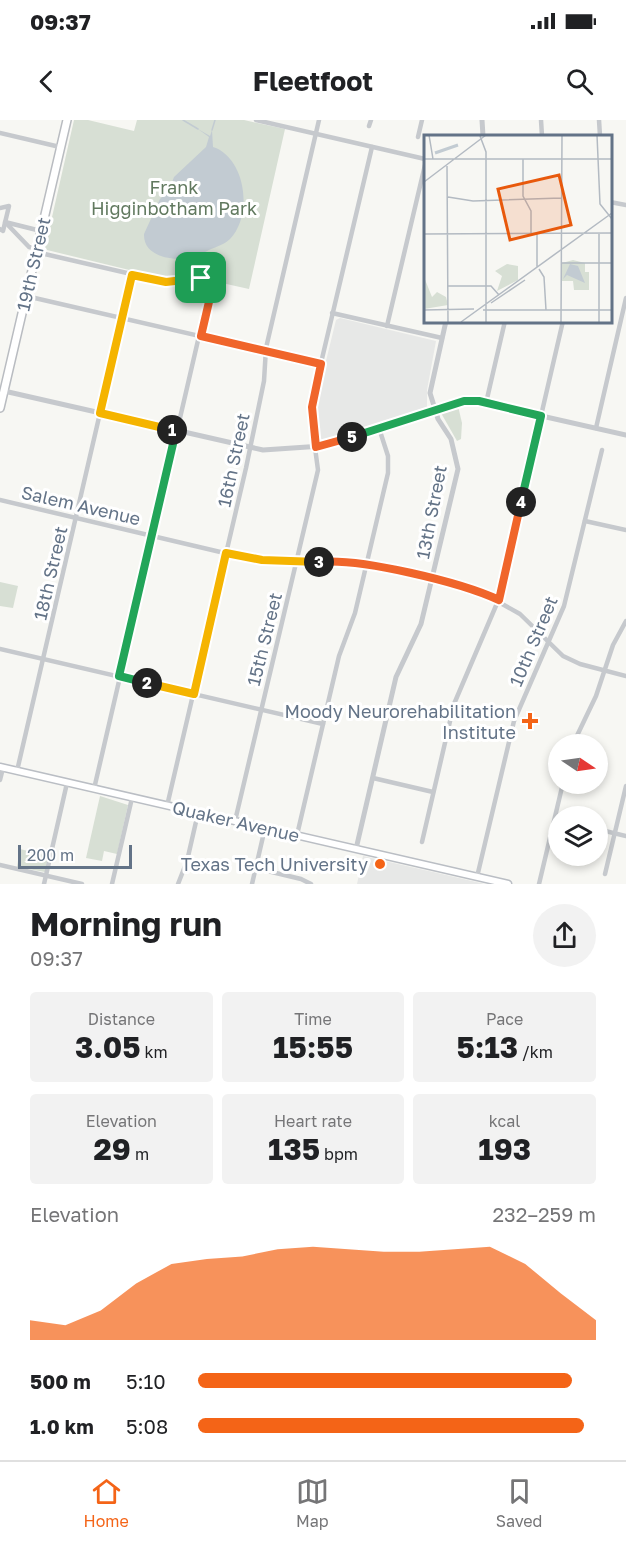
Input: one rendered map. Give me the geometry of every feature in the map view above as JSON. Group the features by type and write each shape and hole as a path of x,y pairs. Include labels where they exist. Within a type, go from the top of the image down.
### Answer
{"main road":[{"name":"19th Street","path":"0,408 67,120"},
{"name":"Quaker Avenue","path":"1,768 508,884"}],"street":[{"path":"256,120 424,159"},
{"name":"16th Street","path":"167,806 226,553 264,381 266,351 319,120"},
{"path":"369,126 370,120"},
{"path":"418,137 422,120"},
{"path":"541,120 542,135"},
{"path":"599,120 600,135"},
{"path":"0,133 60,147"},
{"name":"15th Street","path":"236,821 319,466 312,407 372,147"},
{"path":"387,326 424,169"},
{"path":"611,202 626,205"},
{"path":"0,208 9,207 3,231 0,229"},
{"path":"5,222 41,231"},
{"path":"5,222 29,247 37,250 166,282 204,277 209,281 212,289 176,431 93,789"},
{"name":"18th Street","path":"17,771 132,275"},
{"path":"26,296 321,364"},
{"path":"596,428 626,298"},
{"path":"333,313 442,338"},
{"name":"13th Street","path":"356,849 396,677 417,637 458,469 451,439 434,410 431,386 446,322"},
{"path":"486,403 505,322"},
{"path":"422,842 454,704 499,600 563,322"},
{"path":"4,391 249,447 290,450 316,447 464,401 486,403 626,435"},
{"path":"297,835 341,649 352,622 389,464 379,428"},
{"name":"10th Street","path":"477,877 514,721 564,606 602,450"},
{"name":"Salem Avenue","path":"0,500 256,560 297,562 336,560 366,564 479,591 499,600 520,614 573,662 626,676"},
{"path":"585,521 626,530"},
{"path":"578,734 596,696 603,671 626,621"},
{"path":"0,649 323,724"},
{"path":"0,780 1,768"},
{"path":"373,778 434,792"},
{"path":"44,884 67,783"},
{"path":"605,874 626,786"},
{"path":"112,884 132,798"},
{"path":"178,884 187,861 198,813"},
{"path":"252,884 265,828"},
{"path":"608,831 626,836"},
{"path":"539,884 548,850"},
{"path":"0,865 82,884"},
{"path":"255,868 301,879 311,884"}],"shaded area":[{"path":"198,129 210,136 212,130 213,147 233,162 242,187 244,202 242,215 230,239 223,244 201,254 192,254 192,258 177,259 161,256 149,248 144,234 160,199 169,190 174,177 206,147 209,137"},
{"path":"340,318 436,341 427,390 427,407 320,441 316,402 336,320"},
{"name":"Texas Tech University","path":"363,856 433,872 485,884 357,884"}],"green space":[{"name":"Frank Higginbotham Park","path":"74,120 88,120 134,131 137,120 244,120 285,129 249,289 213,281 204,274 181,277 154,276 47,250 45,248"},
{"path":"458,406 462,423 461,439 457,441 441,413"},
{"path":"0,582 18,586 13,608 0,606"},
{"path":"100,796 128,805 117,854 104,851 102,861 86,858"},
{"path":"20,849 48,856 45,872 17,867"}],"waterway":[{"path":"183,120 198,129"},
{"path":"212,130 215,120"},
{"path":"192,254 198,274"}],"place":[{"name":"Moody Neurorehabilitation Institute","path":"530,721"},
{"name":"Texas Tech University","path":"380,864"}],"route":[{"path":"132,275 166,282 201,278 208,279 212,287 201,336 321,364 312,401 311,418 316,447 471,400 541,416 499,600 479,591 365,564 336,560 306,563 262,560 226,553 194,694 119,676 176,431 100,413 132,275"}]}
